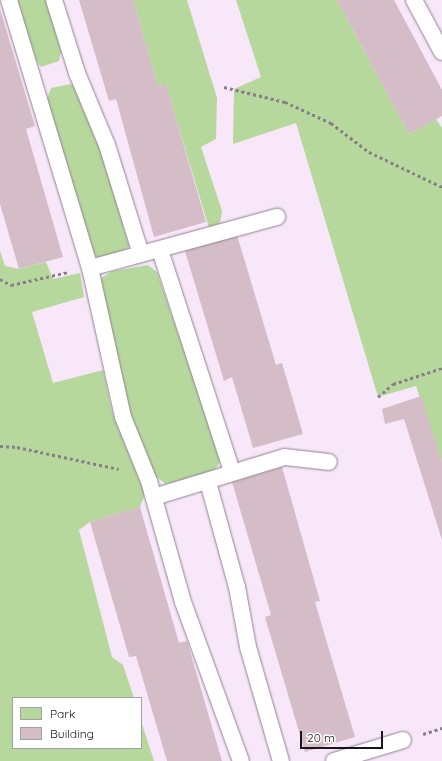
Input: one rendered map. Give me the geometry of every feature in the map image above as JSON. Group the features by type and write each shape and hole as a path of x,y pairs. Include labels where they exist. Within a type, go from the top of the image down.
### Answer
{"lane":[{"path":"9,0 90,268 123,417 149,481 183,602 241,761"},
{"path":"54,0 77,74 107,145 141,254"},
{"path":"414,0 442,52"},
{"path":"90,268 277,217"},
{"path":"160,250 232,472"},
{"path":"154,497 208,482 232,472 285,457 329,462"},
{"path":"208,482 237,587 248,647 281,761"},
{"path":"334,761 403,740"}],"path":[{"path":"224,87 285,102 332,123 369,152 442,187"},
{"path":"0,279 11,285 90,268"},
{"path":"378,397 393,384 442,368"},
{"path":"0,446 103,464 149,481"}],"green space":[{"path":"17,0 48,0 61,52 59,61 41,67 36,60"},
{"path":"133,0 187,0 217,98 216,139 201,147 222,211 220,223 209,228 166,85 158,86"},
{"path":"236,0 337,0 409,134 436,119 442,128 442,463 416,386 378,397 296,123 233,144 234,89 261,77"},
{"path":"71,84 78,88 99,141 129,246 123,255 109,259 97,257 85,244 47,99 51,88"},
{"path":"0,251 5,266 19,269 46,262 53,279 80,273 84,297 32,312 53,383 103,370 112,411 145,494 140,507 90,522 79,530 112,657 123,665 134,697 12,697 12,749 142,749 142,724 154,761 0,761"},
{"path":"148,265 157,272 213,436 220,462 213,473 166,484 154,475 130,414 100,291 101,278 113,271"}],"building":[{"path":"79,0 133,0 158,86 166,84 206,222 154,237 116,99 109,101"},
{"path":"337,0 394,0 442,90 442,116 409,134"},
{"path":"0,9 35,126 26,129 63,257 19,269 0,204"},
{"path":"237,235 276,365 282,363 303,434 253,448 232,377 224,381 185,251"},
{"path":"421,396 442,463 442,540 404,419 385,424 382,409"},
{"path":"282,467 320,601 315,602 355,737 305,752 265,617 271,615 232,482"},
{"path":"140,507 179,643 187,641 222,761 167,761 136,656 129,657 90,522"}]}
